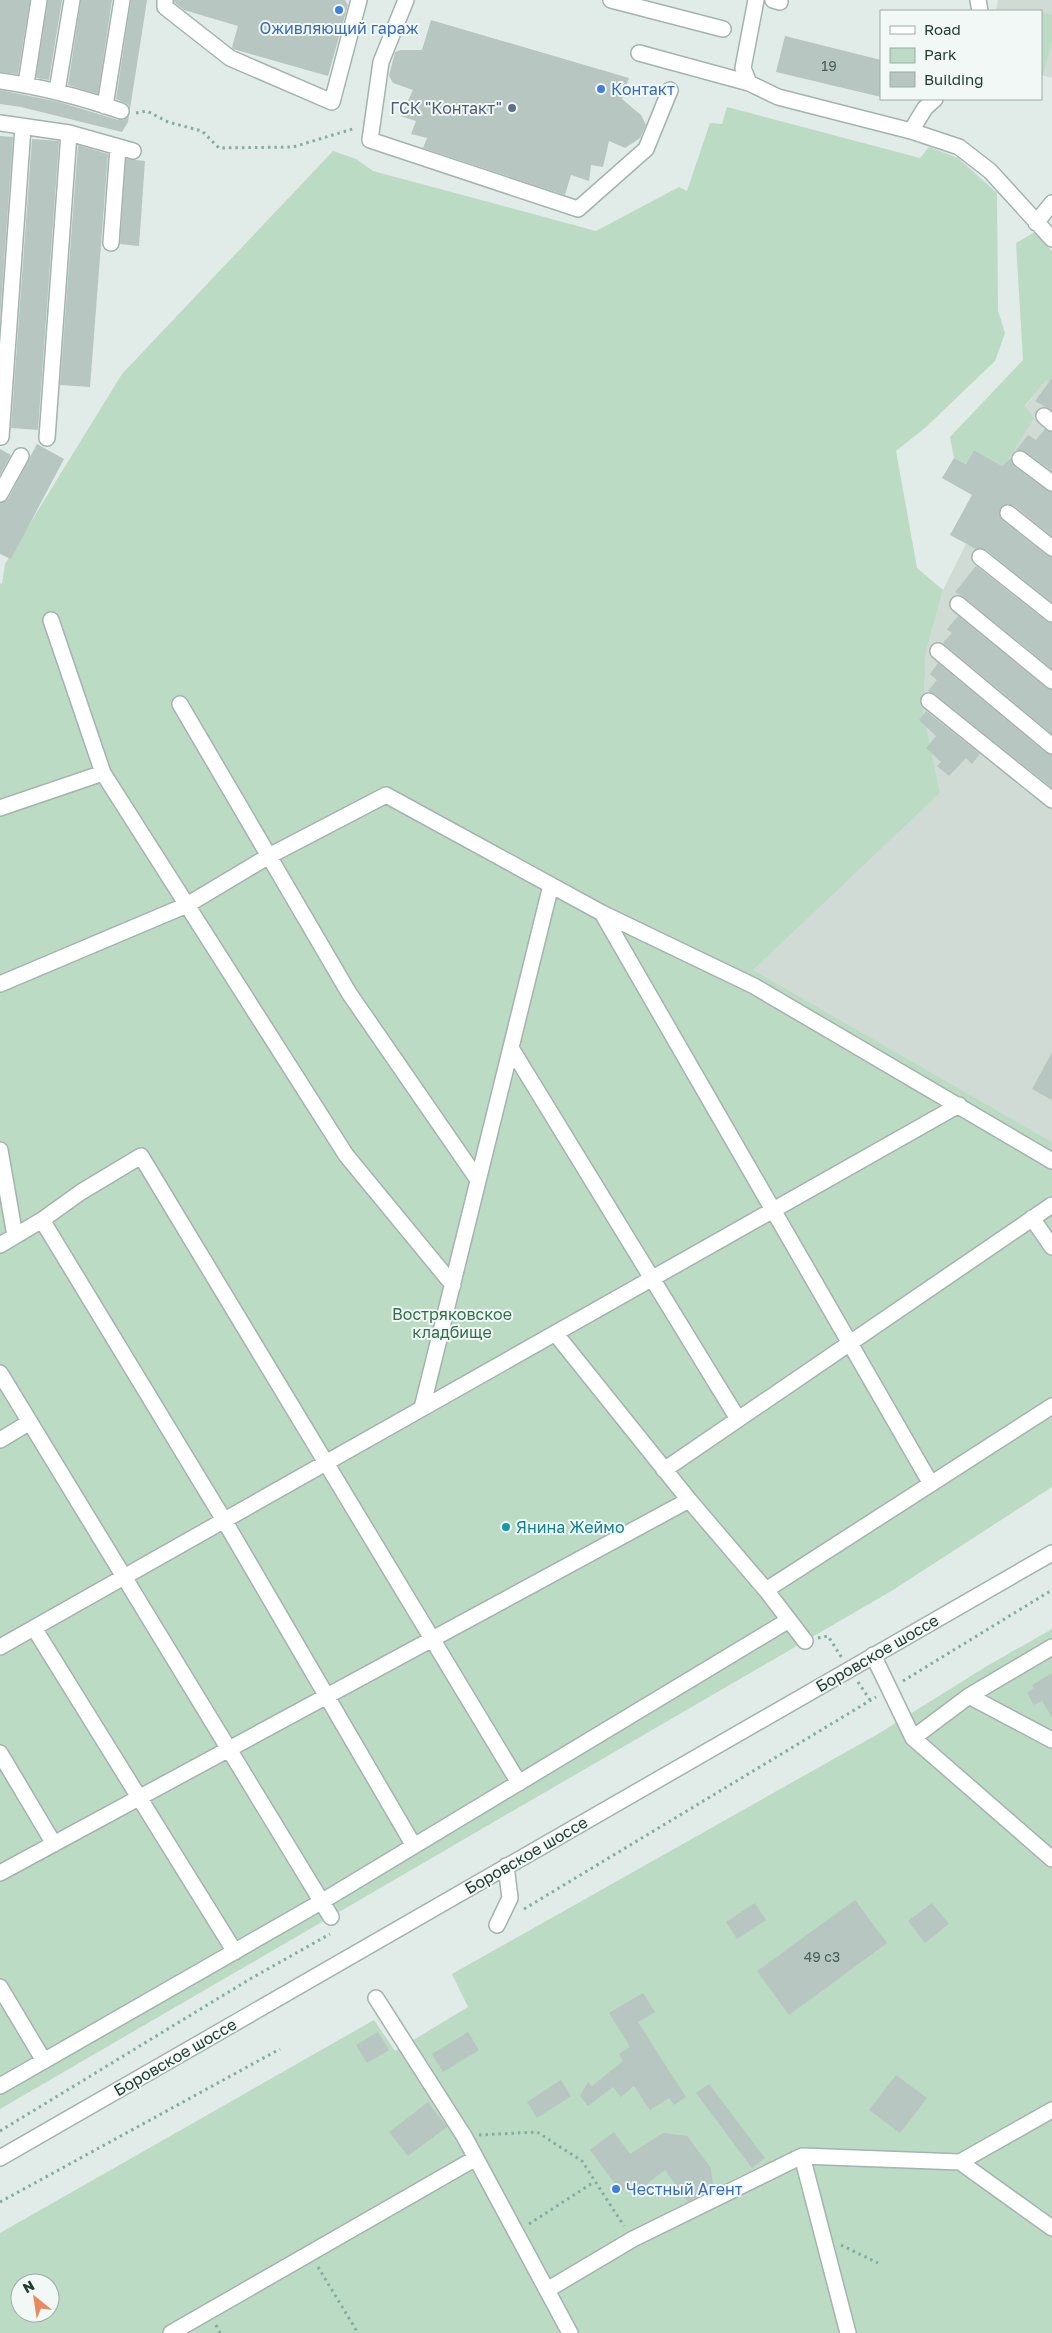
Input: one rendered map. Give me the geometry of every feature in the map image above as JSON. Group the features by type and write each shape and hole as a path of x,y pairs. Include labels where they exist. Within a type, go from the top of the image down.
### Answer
{"street":[{"path":"26,84 40,0"},
{"path":"57,91 72,0"},
{"path":"105,106 122,0"},
{"path":"166,0 165,7 230,58 332,102 359,0"},
{"path":"406,0 381,62 370,140 578,209 646,149 670,90"},
{"path":"611,0 723,29"},
{"path":"749,83 743,68 756,0"},
{"path":"639,53 749,83 778,97 911,131 959,147 990,171 1052,239"},
{"path":"0,81 26,84 57,91 121,111"},
{"path":"911,131 926,108 934,100"},
{"path":"0,123 69,133 133,151"},
{"path":"1,437 23,127"},
{"path":"47,438 69,133"},
{"path":"110,243 118,147"},
{"path":"1036,223 1052,203"},
{"path":"0,494 21,456"},
{"path":"1020,459 1052,484"},
{"path":"1008,513 1052,548"},
{"path":"980,557 1052,614"},
{"path":"958,604 1052,681"},
{"path":"51,620 103,773 346,1155 452,1285"},
{"path":"938,651 1052,746"},
{"path":"929,701 1052,800"},
{"path":"180,704 349,994 478,1180"},
{"path":"0,808 103,773"},
{"path":"0,984 187,905 269,856 386,795 602,913 754,986 1052,1161"},
{"path":"422,1408 551,885"},
{"path":"602,913 931,1484"},
{"path":"510,1048 738,1419"},
{"path":"0,1647 958,1105"},
{"path":"0,1150 15,1236"},
{"path":"0,1245 42,1220 80,1192 141,1156 519,1783"},
{"path":"664,1470 1052,1205"},
{"path":"1032,1218 1052,1247"},
{"path":"42,1220 224,1520 414,1846"},
{"path":"554,1333 664,1470 766,1590 805,1641"},
{"path":"0,1373 334,1923"},
{"path":"766,1590 1052,1406"},
{"path":"0,1440 30,1422"},
{"path":"0,1873 689,1500"},
{"name":"Боровское шоссе","path":"0,2158 1052,1553"},
{"path":"0,2086 321,1902 789,1620"},
{"path":"34,1628 235,1952"},
{"path":"913,1738 968,1696 1052,1647"},
{"path":"873,1655 913,1738 1052,1859"},
{"path":"968,1696 1052,1740"},
{"path":"0,1753 54,1844"},
{"path":"497,1925 510,1898 506,1866"},
{"path":"0,1987 44,2061"},
{"path":"376,1998 464,2136 570,2333"},
{"path":"547,2290 633,2240 802,2156 960,2162 1052,2110"},
{"path":"802,2156 848,2333"},
{"path":"171,2333 476,2158"},
{"path":"960,2162 1052,2228"}],"path":[{"path":"121,111 129,113 147,111 168,122 202,131 220,148 293,147 371,124"},
{"path":"523,1910 1052,1590"},
{"path":"0,2131 250,1979 334,1923"},
{"path":"0,2202 280,2049"},
{"path":"464,2136 537,2132 582,2161 633,2240"},
{"path":"516,2232 594,2182"},
{"path":"822,2236 878,2263"},
{"path":"310,2253 358,2333"}],"shaded area":[{"path":"998,0 1052,0 1052,78 1042,75 1042,10 996,10"},
{"path":"1046,379 1052,384 1052,1142 752,970 940,793 923,711 926,652 943,590 966,544 992,511 1002,516 1017,490 997,479 1025,407"}],"green space":[{"path":"1042,12 1052,15 1052,41 1043,75"},
{"name":"Востряковское кладбище","path":"727,107 920,158 929,147 958,158 997,193 998,311 1005,333 995,361 926,427 896,451 917,568 943,590 926,652 923,711 940,793 753,970 1052,1142 1052,1487 893,1590 0,2109 0,583 2,584 5,564 122,374 333,151 356,159 373,171 596,231 679,187 687,191 710,123 722,124"},
{"path":"1035,232 1052,251 1052,384 1046,380 1025,406 1034,418 1004,467 974,450 966,464 954,458 950,437 1023,360 1016,243"},
{"path":"1052,1629 1052,2333 0,2333 0,2233 374,2020 395,2051 468,2007 452,1974 878,1734 987,1666"}],"building":[{"path":"0,0 30,0 18,74 0,72"},
{"path":"48,0 62,0 49,80 36,78"},
{"path":"81,0 112,0 98,94 68,85"},
{"path":"131,0 147,0 130,109 128,104 116,99"},
{"path":"174,0 345,0 348,5 328,76 233,49 238,26 184,10"},
{"name":"ГСК \"Контакт\"","path":"431,20 629,78 622,99 641,115 646,125 640,138 625,148 609,141 603,167 591,165 589,181 571,175 565,195 423,148 427,138 411,134 416,121 401,116 413,90 393,83 389,76 395,52 401,50 422,50"},
{"path":"785,36 880,60 880,97 776,72"},
{"path":"0,90 59,102 118,120 123,120 129,115 128,122 122,132 21,107 0,104"},
{"path":"0,136 13,137 0,319"},
{"path":"32,139 59,141 38,430 11,428"},
{"path":"78,145 108,154 90,387 60,385"},
{"path":"126,159 145,161 139,246 120,244"},
{"path":"1052,378 1052,411 1035,401"},
{"path":"1045,429 1052,432 1052,471 1026,452 1016,450 1028,435 1036,440"},
{"path":"37,444 64,459 11,559 0,554 0,503 8,499"},
{"path":"0,449 11,455 0,475"},
{"path":"974,450 1002,466 1011,458 1014,466 1046,490 1052,492 1052,536 1013,505 1004,505 999,512 1002,520 1046,555 1052,557 1052,602 986,550 976,549 950,535 972,495 942,478 954,458 966,464"},
{"path":"976,566 1046,621 1052,623 1052,669 964,597 955,592"},
{"path":"958,616 1046,688 1052,690 1052,734 943,643 952,633 947,629"},
{"path":"938,663 1046,753 1052,755 1052,788 935,694 928,691 937,680 930,674"},
{"path":"926,711 980,754 972,764 966,758 949,776 937,766 941,762 926,748 936,736 919,720"},
{"path":"1052,1052 1052,1100 1032,1089"},
{"path":"1052,1673 1052,1717 1042,1701 1034,1705 1027,1693 1034,1688 1032,1685"},
{"path":"855,1900 887,1943 789,2015 757,1971"},
{"path":"755,1903 766,1920 737,1939 726,1922"},
{"path":"932,1903 949,1924 925,1943 908,1921"},
{"path":"643,1993 655,2012 638,2022 686,2097 674,2105 669,2098 650,2110 634,2086 621,2097 613,2087 588,2106 580,2096 588,2082 592,2086 623,2061 619,2054 630,2047 609,2013"},
{"path":"378,2032 389,2050 367,2063 356,2045"},
{"path":"468,2032 479,2050 443,2072 432,2054"},
{"path":"896,2075 927,2098 900,2133 869,2110"},
{"path":"561,2080 571,2096 537,2118 527,2102"},
{"path":"709,2084 765,2158 752,2168 696,2093"},
{"path":"428,2102 447,2127 408,2156 389,2132"},
{"path":"614,2132 630,2154 663,2133 687,2136 711,2168 713,2186 688,2202 665,2170 639,2190 634,2182 621,2192 590,2150"}],"place":[{"name":"Оживляющий гараж","path":"339,10"},
{"name":"Контакт","path":"601,89"},
{"name":"ГСК \"Контакт\"","path":"512,108"},
{"name":"Янина Жеймо","path":"506,1527"},
{"name":"Честный Агент","path":"616,2189"}]}
